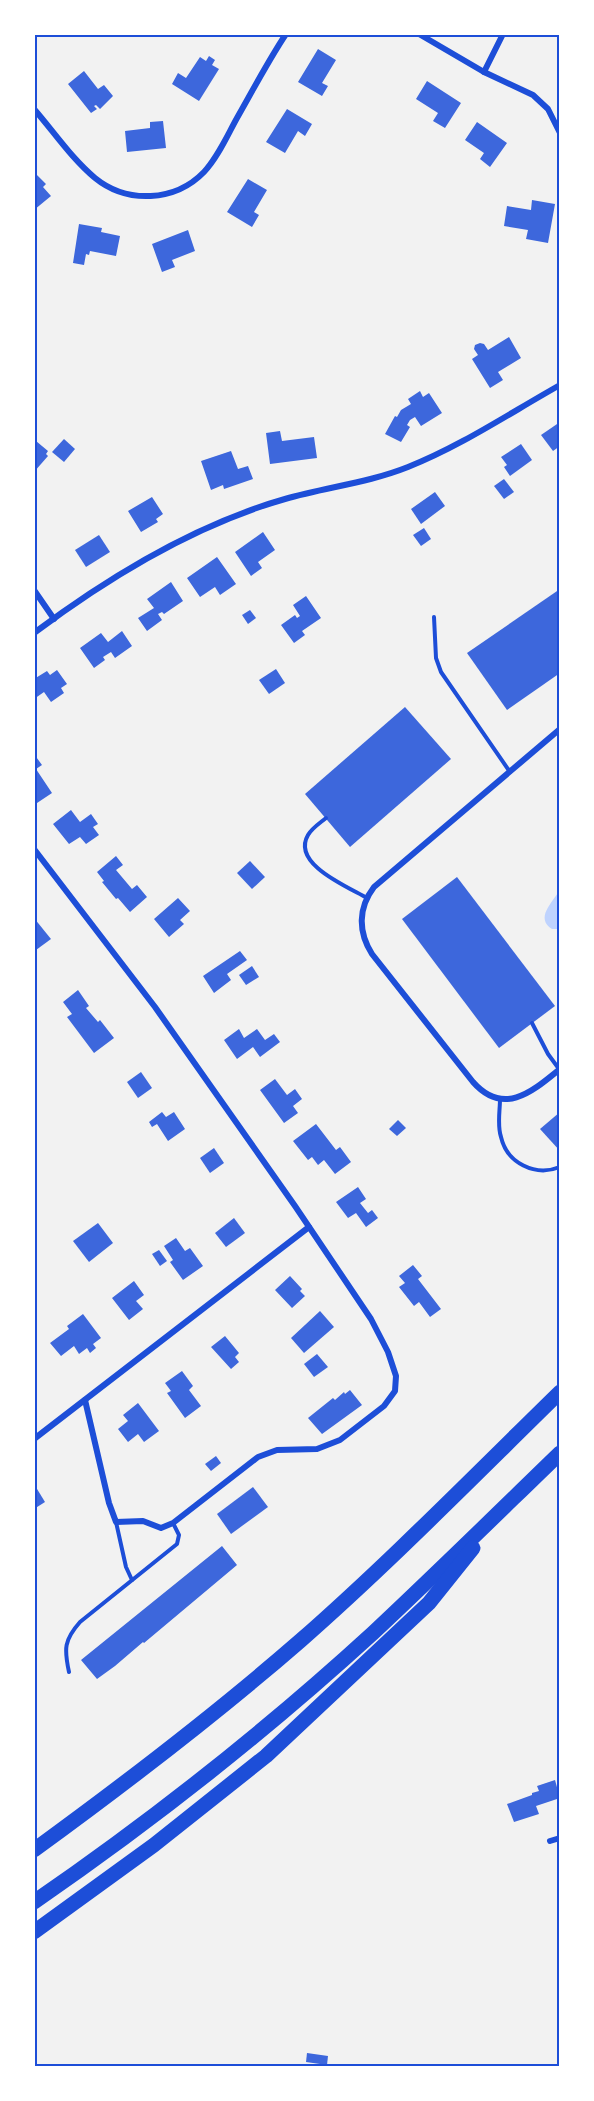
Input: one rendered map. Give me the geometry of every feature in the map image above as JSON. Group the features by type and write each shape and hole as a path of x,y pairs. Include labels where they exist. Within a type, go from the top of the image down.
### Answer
{"highway":[{"path":"34,1850 164,1754 302,1640 389,1559 560,1392"},
{"path":"34,1902 191,1787 284,1712 373,1633 560,1453"},
{"path":"34,1932 111,1878 201,1810 291,1733 429,1604 510,1501"}],"street":[{"path":"34,109 75,157 105,185 140,197 170,193 191,183 210,165 286,34"},
{"path":"419,34 484,72 538,99 552,116 560,133"},
{"path":"484,72 503,34"},
{"path":"34,633 121,574 206,527 287,498 407,468 437,454 560,385"},
{"path":"34,590 54,619"},
{"path":"559,1069 526,1095 500,1098 486,1094 473,1082 372,954 365,943 361,917 367,898 379,883 560,729"},
{"path":"34,849 155,1007 309,1227 371,1319 388,1352 396,1382 395,1391 384,1406 340,1440 317,1449 277,1450 258,1457 173,1523 161,1528 146,1521 116,1522 109,1503 85,1400"},
{"path":"34,1439 309,1227"},
{"path":"550,1841 560,1838"}],"lane":[{"path":"434,617 436,658 441,672 510,772"},
{"path":"326,818 311,831 307,838 305,849 307,856 313,866 367,898"},
{"path":"532,1023 548,1054 559,1069"},
{"path":"500,1098 501,1137 513,1158 524,1167 533,1170 548,1171 560,1167"},
{"path":"116,1522 126,1567 132,1580"},
{"path":"69,1672 66,1648 67,1639 72,1631 80,1622 177,1545 179,1535 173,1523"}],"water":[{"path":"559,891 559,929 552,929 547,925 545,915"}],"building":[{"path":"318,49 336,60 322,83 328,86 322,96 298,82"},
{"path":"209,56 215,60 212,65 219,69 199,101 172,84 178,73 186,78 200,57 206,61"},
{"path":"84,71 98,89 104,85 113,96 100,109 94,106 97,109 91,113 68,84"},
{"path":"427,81 461,103 445,128 433,121 438,113 416,99"},
{"path":"287,109 312,124 305,136 298,131 285,153 266,142"},
{"path":"163,121 166,148 127,152 125,131 150,128 150,122"},
{"path":"477,122 507,143 490,167 480,159 484,153 465,140"},
{"path":"34,172 46,184 43,187 51,196 34,210"},
{"path":"248,179 267,190 254,212 259,215 252,227 227,212"},
{"path":"532,200 555,204 548,243 526,239 528,230 504,226 507,206 531,210"},
{"path":"79,224 102,228 101,232 120,236 116,256 90,251 89,255 86,254 84,265 73,263"},
{"path":"188,230 195,251 172,260 175,267 162,272 152,244"},
{"path":"509,337 521,358 498,372 503,380 490,388 472,359 478,355 474,349 475,345 484,344 488,350"},
{"path":"420,391 423,397 429,393 442,413 421,426 415,417 410,420 407,425 410,427 401,442 385,434 395,416 397,417 401,410 411,404 408,399"},
{"path":"560,422 560,446 553,451 541,435"},
{"path":"280,431 282,441 314,437 317,458 270,464 266,433"},
{"path":"64,439 75,449 64,462 52,452"},
{"path":"36,441 48,451 46,454 48,456 34,472 34,443"},
{"path":"521,444 532,460 510,476 504,467 507,465 501,457"},
{"path":"231,451 238,469 248,466 253,479 224,489 223,485 211,490 201,461"},
{"path":"504,479 514,492 504,499 494,486"},
{"path":"435,492 445,506 421,524 411,509"},
{"path":"152,497 163,514 156,519 158,522 141,532 128,511"},
{"path":"424,528 431,539 421,546 413,535"},
{"path":"263,532 275,550 258,562 262,568 251,576 235,552"},
{"path":"99,535 110,552 86,567 75,550"},
{"path":"217,557 236,584 220,595 215,587 200,597 187,578"},
{"path":"171,582 183,601 164,614 162,612 158,614 162,620 147,631 138,618 154,608 147,599"},
{"path":"560,589 560,673 507,710 467,653"},
{"path":"306,596 321,618 302,631 305,635 294,643 281,625 295,615 297,618 300,616 293,605"},
{"path":"250,610 256,618 248,624 242,615"},
{"path":"122,631 132,646 115,658 111,652 103,657 105,660 94,668 80,648 101,633 108,642"},
{"path":"276,669 285,683 269,694 259,680"},
{"path":"57,670 67,684 61,688 64,693 51,702 44,692 34,699 34,679 47,671 50,675"},
{"path":"405,707 451,759 350,847 305,794"},
{"path":"34,754 42,765 36,769 52,793 34,805"},
{"path":"71,810 80,822 91,814 98,824 93,827 99,835 86,844 80,837 69,844 53,824"},
{"path":"116,856 123,865 116,870 132,889 137,885 147,897 130,912 118,898 116,899 97,872"},
{"path":"250,861 265,877 252,889 237,873"},
{"path":"457,877 555,1006 499,1048 402,919"},
{"path":"178,898 190,911 180,920 184,924 169,937 154,919"},
{"path":"34,918 51,939 36,950 34,949"},
{"path":"240,951 247,960 227,974 231,980 214,993 203,976"},
{"path":"252,966 259,977 246,985 239,975"},
{"path":"78,990 89,1006 86,1008 98,1022 100,1020 114,1038 94,1053 67,1017 72,1014 63,1002"},
{"path":"239,1029 244,1038 257,1029 265,1040 274,1034 280,1042 260,1057 253,1047 237,1059 224,1040"},
{"path":"141,1072 152,1088 138,1098 127,1082"},
{"path":"275,1079 287,1095 295,1089 302,1099 293,1106 298,1113 284,1123 260,1090"},
{"path":"162,1112 166,1117 174,1112 185,1129 168,1141 157,1124 152,1127 149,1122"},
{"path":"560,1112 560,1151 540,1129"},
{"path":"398,1120 406,1128 397,1136 389,1129"},
{"path":"316,1124 336,1150 340,1147 351,1162 335,1174 324,1160 318,1165 312,1157 308,1160 293,1141"},
{"path":"214,1148 224,1163 210,1173 200,1158"},
{"path":"358,1187 366,1199 360,1203 368,1213 372,1210 378,1218 366,1227 356,1213 348,1218 336,1202"},
{"path":"234,1218 245,1233 226,1247 215,1233"},
{"path":"98,1223 113,1243 89,1262 73,1241"},
{"path":"176,1238 185,1251 190,1248 203,1266 183,1280 170,1262 173,1260 164,1246"},
{"path":"159,1250 167,1261 160,1266 152,1254"},
{"path":"413,1265 422,1276 418,1279 441,1309 430,1317 419,1302 414,1306 399,1287 405,1283 399,1276"},
{"path":"290,1276 305,1296 292,1308 275,1290"},
{"path":"134,1281 144,1295 136,1301 143,1309 129,1320 112,1298"},
{"path":"320,1311 334,1327 304,1353 291,1338"},
{"path":"83,1314 101,1338 93,1344 96,1348 90,1353 87,1348 79,1354 74,1346 61,1356 50,1343 69,1329 67,1326"},
{"path":"225,1336 239,1353 235,1357 239,1362 231,1369 211,1347"},
{"path":"317,1354 328,1367 314,1377 304,1364"},
{"path":"182,1371 193,1386 189,1390 201,1406 185,1418 167,1393 171,1391 165,1383"},
{"path":"350,1390 362,1405 322,1434 308,1418 333,1398 335,1400"},
{"path":"138,1403 159,1431 144,1442 138,1434 128,1442 118,1429 128,1421 123,1415"},
{"path":"216,1456 221,1463 211,1471 205,1464"},
{"path":"34,1484 45,1502 34,1509"},
{"path":"253,1487 268,1507 231,1534 217,1514"},
{"path":"222,1546 237,1565 97,1679 81,1660"},
{"path":"555,1780 560,1798 536,1806 539,1814 514,1822 507,1804 532,1795 539,1791 537,1786"},
{"path":"307,2053 328,2056 327,2065 306,2062"}]}
